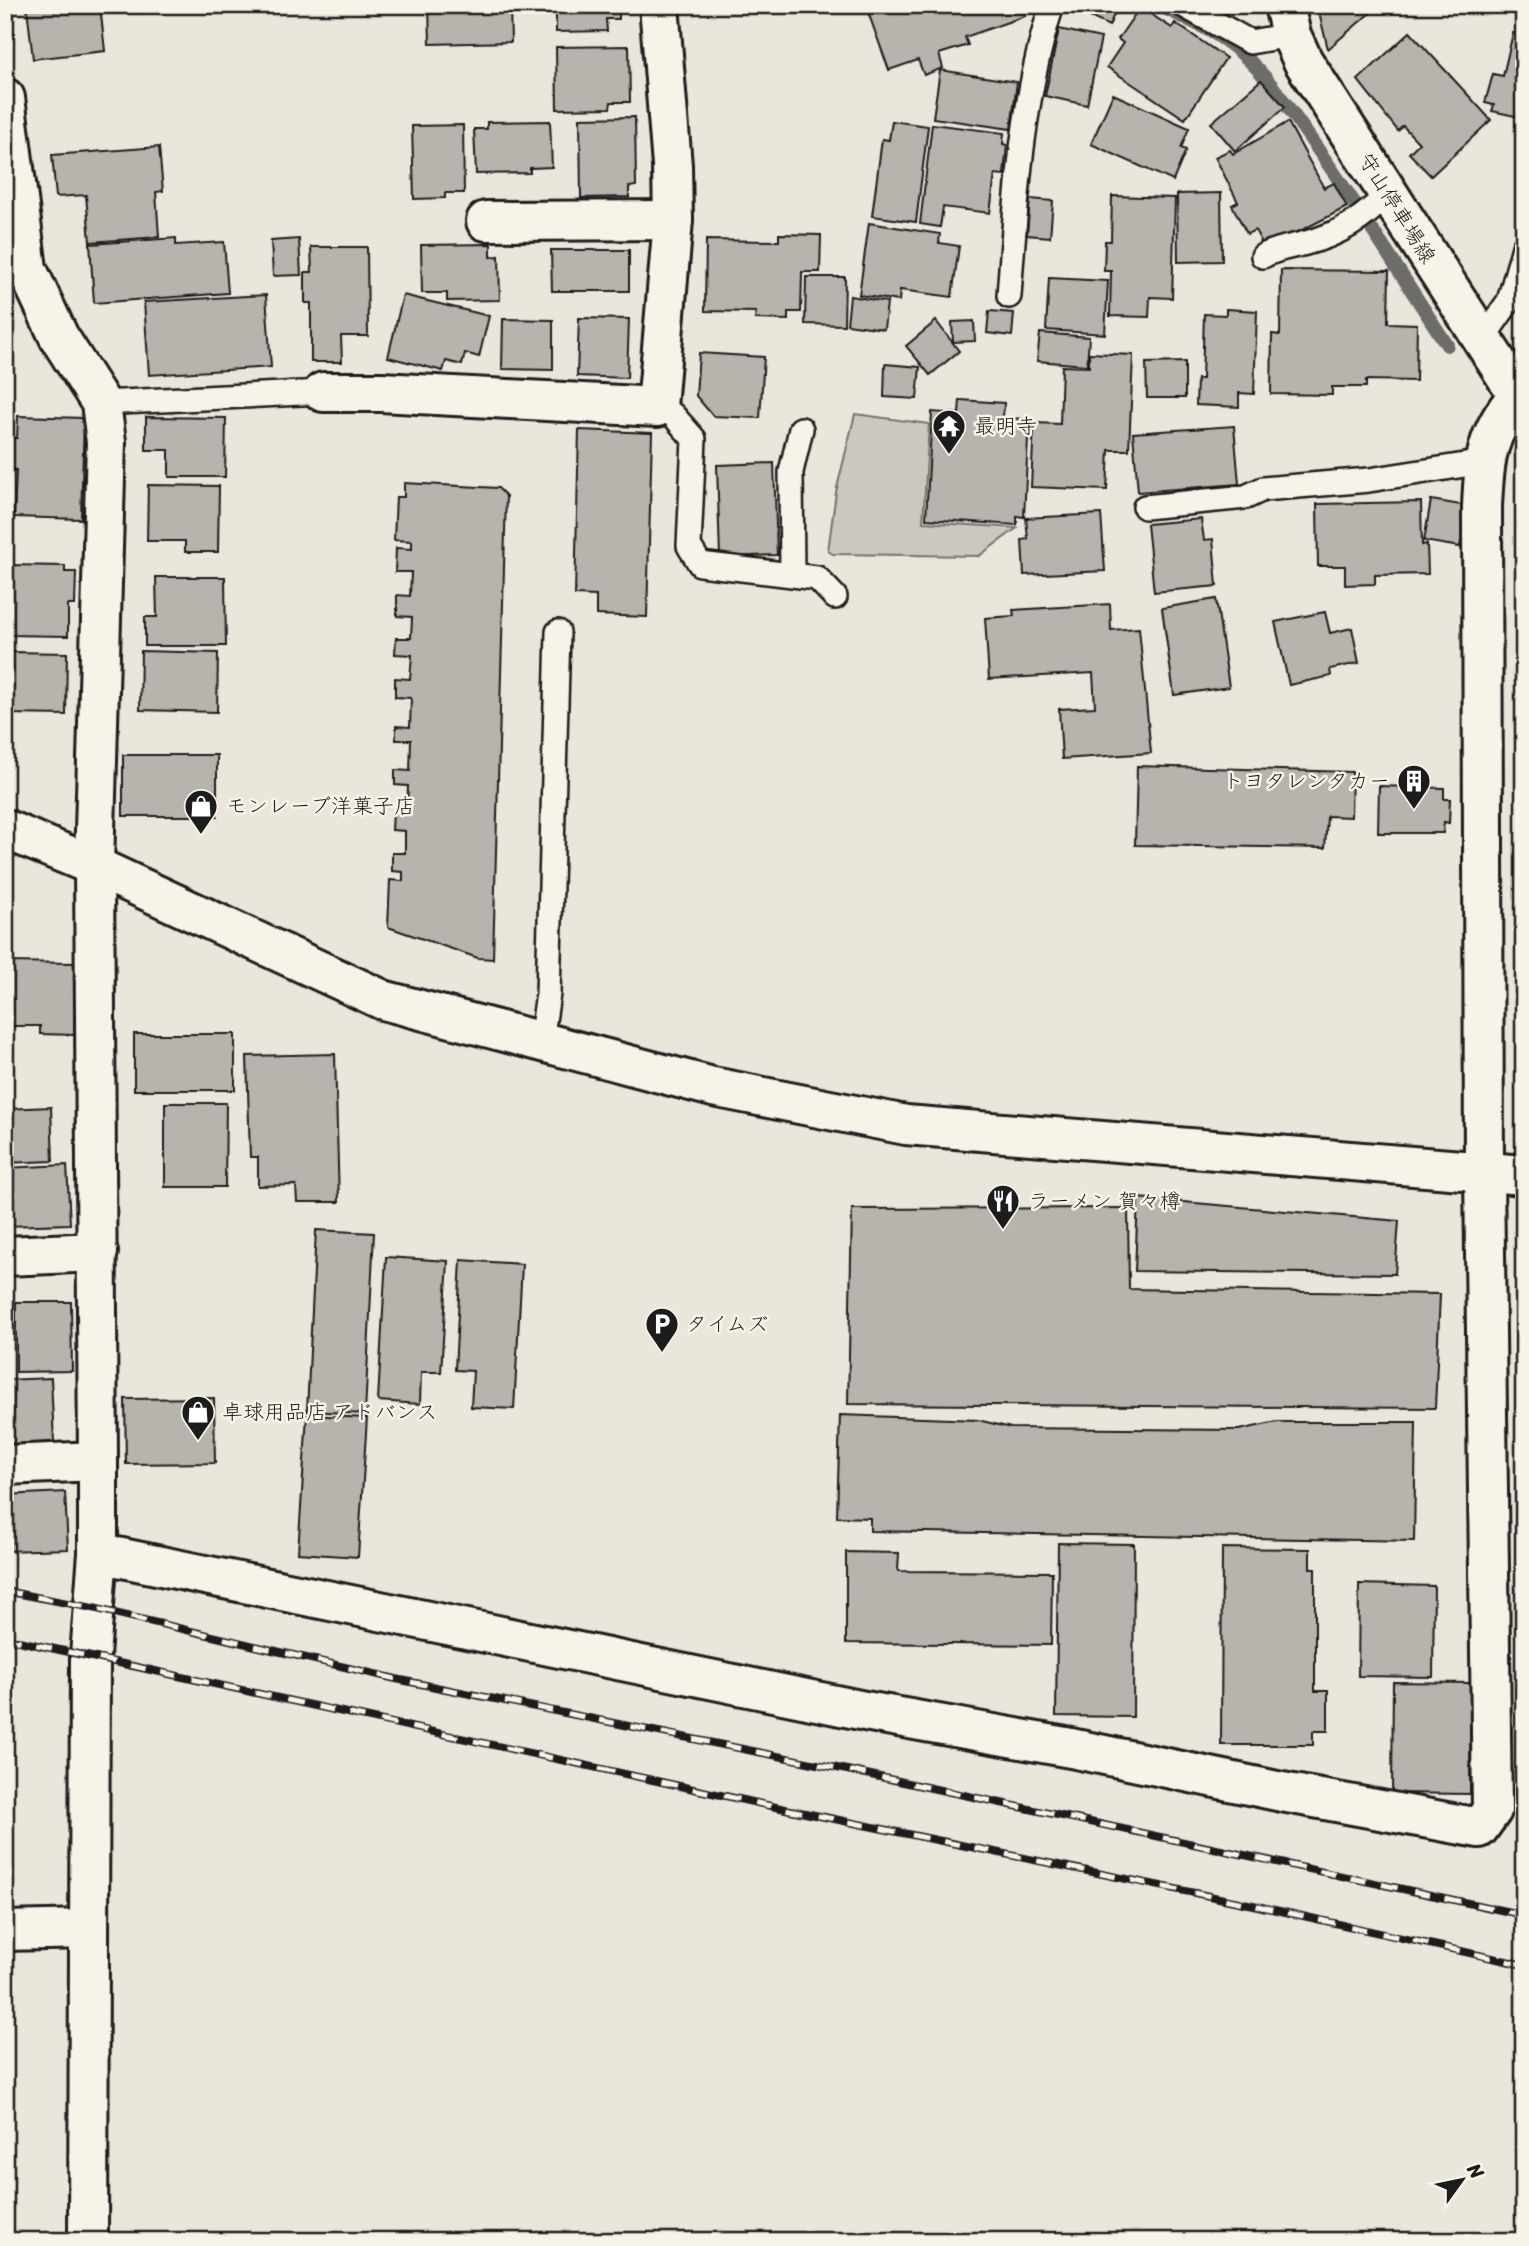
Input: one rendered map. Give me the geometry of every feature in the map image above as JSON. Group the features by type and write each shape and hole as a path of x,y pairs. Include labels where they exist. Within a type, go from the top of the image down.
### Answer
{"street":[{"path":"323,392 380,392 657,407 673,220 673,166 659,5"},
{"name":"守山停車場線","path":"1287,20 1303,61 1372,210 1481,341 1520,401"},
{"path":"5,98 27,269 59,337 101,403 106,442 94,866 98,1553 90,1656 88,2241"},
{"path":"486,221 673,220"},
{"path":"98,1553 852,1709 1071,1748 1282,1792 1479,1828 1492,1810 1484,1173 1484,462 1488,442 1502,415 1520,401"},
{"path":"5,829 94,866 383,1000 713,1087 906,1125 1524,1175"},
{"path":"5,1256 98,1252"},
{"path":"5,1465 98,1461"},
{"path":"5,1931 88,1929"}],"lane":[{"path":"1009,296 1014,221 1029,105 1039,45 1052,5"},
{"path":"1183,5 1250,42 1287,20"},
{"path":"1264,256 1277,248 1334,234 1372,210"},
{"path":"1481,341 1509,301 1524,247"},
{"path":"101,403 323,392"},
{"path":"657,407 673,415 694,439 689,546 701,564 817,578 835,597"},
{"path":"792,573 792,472 801,429"},
{"path":"1145,507 1246,497 1263,489 1369,480 1484,462"},
{"path":"541,1041 548,994 558,632"}],"shaded area":[{"path":"855,414 929,424 923,522 1017,528 979,556 833,554 828,551 836,492"}],"building":[{"path":"100,5 105,51 33,59 27,8"},
{"path":"429,5 510,5 511,42 430,44"},
{"path":"556,5 619,5 619,19 606,19 607,31 556,32"},
{"path":"887,5 1033,5 1023,9 1025,16 965,37 968,45 939,54 943,68 924,75 918,60 889,70 868,12"},
{"path":"1072,5 1118,5 1109,26 1071,8"},
{"path":"1317,5 1370,5 1370,13 1328,49"},
{"path":"1140,7 1172,28 1175,23 1226,58 1185,119 1107,67 1123,43 1118,39"},
{"path":"1059,29 1101,38 1087,105 1045,96"},
{"path":"1410,32 1491,120 1431,176 1409,153 1419,143 1403,126 1398,131 1358,80"},
{"path":"1513,33 1524,36 1524,118 1492,111 1494,105 1485,103 1493,74 1503,76"},
{"path":"629,46 630,102 611,102 610,108 557,109 556,47"},
{"path":"940,70 1017,82 1011,129 933,118"},
{"path":"1261,80 1285,107 1235,151 1211,123"},
{"path":"1113,94 1189,128 1181,148 1186,150 1173,181 1091,144"},
{"path":"635,117 636,186 629,187 629,197 581,198 580,118"},
{"path":"550,121 552,167 530,168 530,173 476,174 474,129 487,129 487,122"},
{"path":"892,121 928,126 916,222 872,216 882,139 889,140"},
{"path":"1288,122 1324,188 1334,183 1347,207 1265,249 1255,230 1247,234 1232,205 1238,202 1215,157 1230,150 1233,154"},
{"path":"932,124 1004,133 1003,144 1007,145 1004,175 995,174 990,213 943,207 940,227 920,224"},
{"path":"463,125 464,193 445,193 445,198 414,199 412,126"},
{"path":"159,147 163,191 156,192 159,237 90,242 86,195 56,197 52,155"},
{"path":"1221,193 1222,261 1178,262 1177,194"},
{"path":"1112,196 1175,198 1172,298 1150,297 1149,317 1110,316 1111,271 1104,271 1105,241 1111,241"},
{"path":"1030,199 1053,201 1050,237 1027,235"},
{"path":"869,223 940,234 939,243 959,246 952,297 900,290 899,301 859,295"},
{"path":"779,234 821,235 820,272 802,272 801,312 788,312 788,320 755,319 756,312 705,311 706,240 779,241"},
{"path":"176,238 176,245 224,242 228,293 94,303 90,244"},
{"path":"299,239 301,275 273,276 271,241"},
{"path":"491,244 491,257 499,256 500,300 447,301 447,293 422,293 421,245"},
{"path":"311,247 367,247 368,336 341,336 342,362 311,362 311,303 305,303 305,272 312,272"},
{"path":"551,250 629,250 629,291 552,291"},
{"path":"1281,270 1389,271 1388,323 1417,324 1416,381 1366,380 1366,387 1332,387 1332,395 1271,394 1272,334 1280,335"},
{"path":"806,277 845,277 844,325 805,324"},
{"path":"1049,278 1108,281 1105,334 1046,330"},
{"path":"266,295 271,367 149,375 144,302"},
{"path":"403,295 489,316 479,357 465,353 462,365 446,361 443,371 388,357"},
{"path":"850,296 887,302 884,329 847,324"},
{"path":"1226,309 1257,311 1254,394 1239,393 1239,407 1196,405 1197,379 1202,379 1204,314 1226,315"},
{"path":"989,311 1014,313 1012,336 987,333"},
{"path":"579,318 629,319 627,378 577,376"},
{"path":"503,319 553,320 553,370 502,369"},
{"path":"936,321 959,351 930,375 906,346"},
{"path":"974,321 975,341 953,342 952,322"},
{"path":"1040,333 1089,337 1087,365 1037,361"},
{"path":"699,353 764,357 760,418 713,416 696,396"},
{"path":"1089,353 1133,355 1129,450 1109,450 1107,490 1031,487 1034,423 1060,424 1062,366 1089,367"},
{"path":"1185,362 1185,398 1147,398 1146,363"},
{"path":"885,364 920,367 917,399 884,397"},
{"path":"960,400 1004,403 1003,418 1029,419 1024,517 1017,516 1017,525 926,519 932,412 959,414"},
{"path":"18,416 84,418 81,519 14,517 16,470 5,470 5,438 17,438"},
{"path":"146,417 226,418 225,477 169,477 169,450 146,450"},
{"path":"1234,426 1239,484 1138,492 1133,433"},
{"path":"579,430 652,433 647,617 596,615 596,596 575,595"},
{"path":"774,463 777,555 720,557 717,465"},
{"path":"404,483 498,488 506,496 493,959 478,958 388,927 390,880 403,881 403,872 392,871 392,853 405,853 405,831 392,830 393,812 407,812 408,786 395,785 395,770 410,771 411,740 396,740 396,726 410,727 411,698 395,697 395,678 410,679 412,655 395,654 396,638 411,638 412,617 397,616 397,595 410,596 411,572 395,572 396,548 412,549 412,541 394,540 396,497 404,497"},
{"path":"148,485 219,486 218,552 185,552 185,541 147,541"},
{"path":"1431,500 1467,506 1460,547 1424,541"},
{"path":"1421,502 1422,545 1427,544 1428,574 1375,575 1375,584 1345,585 1345,566 1318,566 1317,504"},
{"path":"1101,514 1105,571 1024,575 1022,540 1028,539 1026,518"},
{"path":"1201,519 1204,540 1213,539 1217,586 1154,592 1147,524"},
{"path":"5,565 65,566 65,572 76,572 75,605 68,605 68,636 7,635"},
{"path":"156,577 225,577 226,646 145,646 145,617 157,617"},
{"path":"1216,599 1229,687 1174,695 1162,608"},
{"path":"1110,604 1111,630 1139,628 1151,753 1062,759 1059,709 1095,707 1093,673 989,679 985,618 1014,616 1013,610"},
{"path":"1325,612 1330,633 1352,628 1359,663 1330,669 1331,676 1289,685 1275,622"},
{"path":"141,651 218,653 217,712 140,710"},
{"path":"11,652 67,653 66,715 8,714 5,674 11,675"},
{"path":"123,755 217,755 217,816 123,816"},
{"path":"1137,766 1352,772 1351,817 1327,816 1325,848 1135,845"},
{"name":"トヨタレンタカー","path":"1379,786 1444,788 1444,799 1450,799 1449,823 1444,822 1443,833 1378,833"},
{"path":"5,962 75,963 74,1035 40,1034 40,1026 5,1026"},
{"path":"134,1034 235,1034 235,1090 134,1090"},
{"path":"335,1054 339,1202 297,1202 296,1185 258,1186 258,1157 250,1157 247,1056"},
{"path":"165,1103 226,1103 225,1187 165,1187"},
{"path":"51,1107 53,1161 5,1163 5,1109"},
{"path":"67,1165 70,1224 5,1226 5,1168"},
{"path":"1138,1198 1399,1221 1395,1274 1135,1271"},
{"path":"1128,1208 1129,1289 1440,1294 1435,1408 848,1404 852,1209"},
{"path":"316,1230 374,1233 365,1414 307,1411"},
{"path":"386,1257 448,1261 441,1372 421,1372 420,1404 378,1401"},
{"path":"461,1260 522,1264 514,1409 471,1407 473,1371 455,1370"},
{"path":"16,1302 71,1302 72,1371 16,1372"},
{"path":"51,1378 54,1442 5,1445 5,1380"},
{"path":"214,1398 215,1463 126,1464 125,1399"},
{"path":"307,1415 367,1418 358,1557 298,1553"},
{"path":"840,1415 978,1420 1011,1428 1239,1430 1277,1422 1416,1422 1414,1541 870,1531 870,1518 837,1517"},
{"path":"65,1492 68,1549 5,1551 5,1495"},
{"path":"1058,1543 1134,1544 1133,1717 1056,1716"},
{"path":"1222,1548 1310,1549 1310,1568 1315,1568 1315,1691 1328,1691 1328,1731 1313,1731 1313,1745 1221,1745"},
{"path":"846,1552 899,1553 898,1571 1052,1572 1051,1645 846,1643"},
{"path":"1359,1584 1434,1586 1433,1677 1358,1676"},
{"path":"1393,1682 1471,1683 1470,1794 1392,1793"}],"waterway":[{"path":"1158,5 1222,38 1262,73 1331,169 1447,345"}],"railway":[{"path":"5,1591 93,1608 396,1679 852,1771 1524,1915"},
{"path":"5,1638 771,1806 1253,1905 1524,1965"}],"place":[{"name":"最明寺","path":"949,456"},
{"name":"トヨタレンタカー","path":"1414,811"},
{"name":"モンレーブ洋菓子店","path":"201,836"},
{"name":"ラーメン 賀々樽","path":"1003,1231"},
{"name":"タイムズ","path":"662,1354"},
{"name":"卓球用品店 アドバンス","path":"198,1442"}]}
